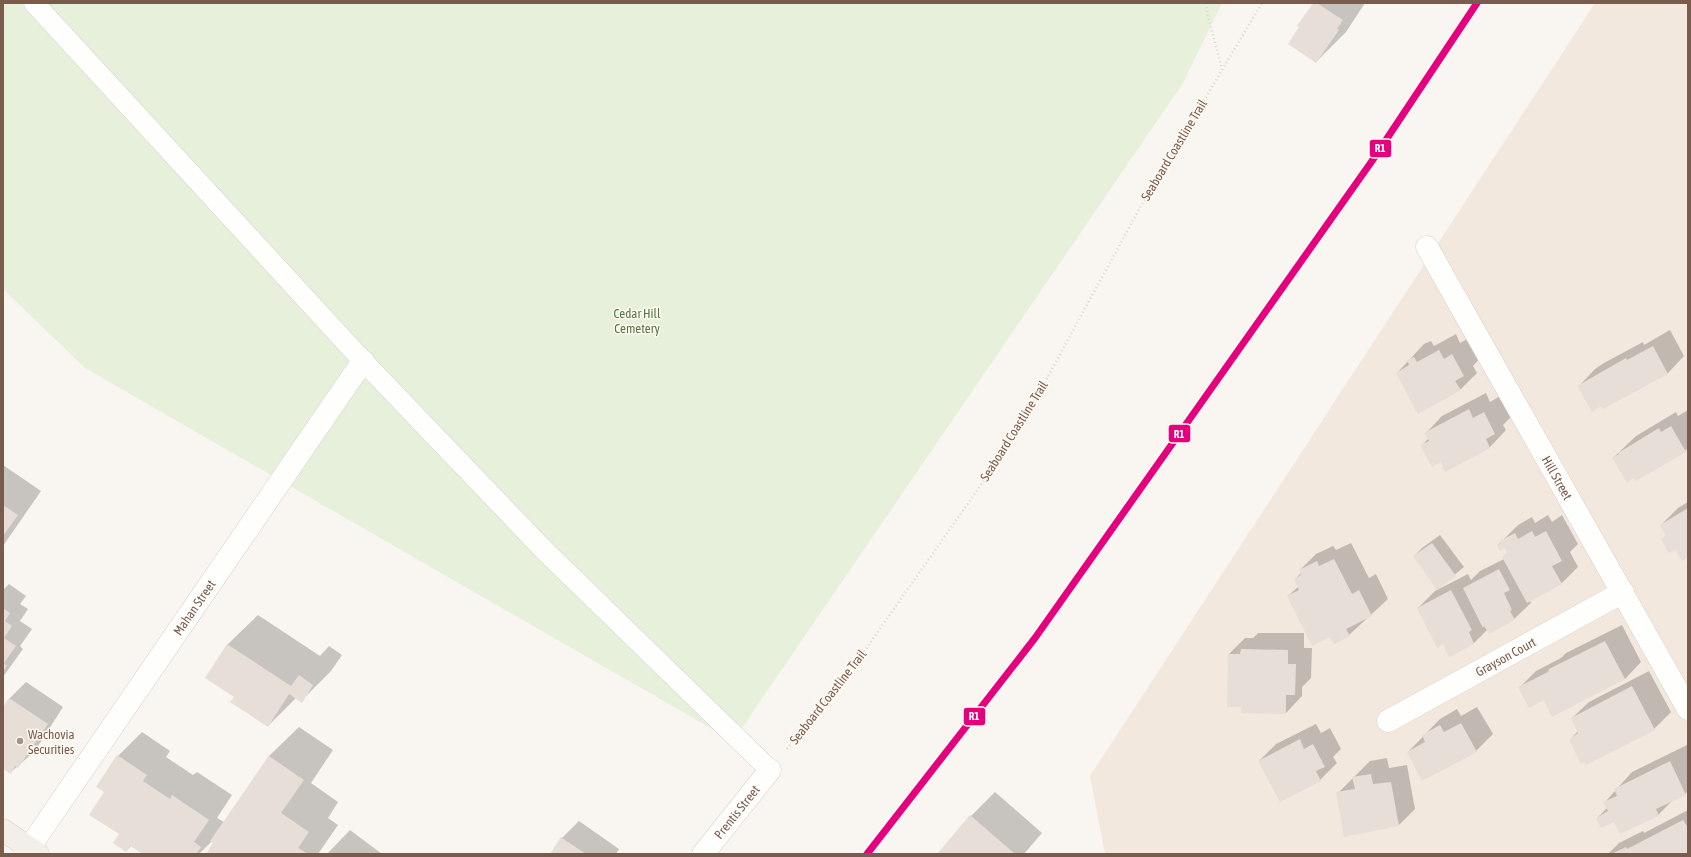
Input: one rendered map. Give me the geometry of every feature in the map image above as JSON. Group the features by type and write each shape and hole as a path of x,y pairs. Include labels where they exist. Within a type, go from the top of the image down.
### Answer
{"main road":[{"path":"3,830 31,852"}],"street":[{"name":"Hill Street","path":"1427,246 1688,709"},
{"name":"Mahan Street","path":"31,852 363,361"},
{"name":"Grayson Court","path":"1388,721 1623,592"},
{"name":"Prentis Street","path":"703,854 770,770"}],"lane":[{"path":"34,3 363,361 543,549 770,770"}],"path":[{"path":"1207,3 1207,12 1222,70"},
{"name":"Seaboard Coastline Trail","path":"770,770 856,663 992,469 1046,380 1137,213 1262,3"}],"shaded area":[{"path":"1595,3 1688,3 1688,854 1105,854 1090,776"}],"green space":[{"name":"Cedar Hill Cemetery","path":"3,3 1222,3 1183,83 733,741 85,368 3,289"}],"building":[{"path":"1313,3 1317,3 1343,20 1337,29 1339,30 1316,63 1288,44 1299,27 1297,26"},
{"path":"1653,346 1668,374 1603,409 1601,406 1592,412 1577,386 1626,358 1627,360"},
{"path":"1439,350 1444,359 1452,354 1464,376 1455,381 1461,390 1418,414 1396,373 1409,365 1407,360 1414,357 1417,362"},
{"path":"1469,409 1473,418 1484,412 1495,434 1486,439 1490,448 1445,472 1441,462 1432,467 1420,445 1429,441 1424,433"},
{"path":"1671,426 1686,452 1636,481 1634,478 1627,483 1612,458 1659,428 1661,432"},
{"path":"3,505 18,515 3,536"},
{"path":"1688,508 1688,557 1682,561 1675,549 1669,553 1661,539 1666,536 1660,525"},
{"path":"1532,531 1535,537 1546,531 1562,561 1552,566 1562,584 1527,603 1502,557 1507,554 1505,548 1500,551 1497,545 1501,543 1500,541 1515,533 1518,539"},
{"path":"1432,543 1456,576 1437,590 1413,556"},
{"path":"1334,559 1352,594 1359,590 1372,616 1346,629 1350,636 1334,644 1330,637 1312,646 1287,596 1299,590 1294,579 1301,575 1299,570 1317,561 1319,566"},
{"path":"1499,569 1510,590 1504,593 1512,610 1510,611 1515,620 1489,634 1484,626 1483,628 1463,588"},
{"path":"1451,590 1472,630 1469,632 1474,644 1449,657 1443,644 1437,648 1417,608"},
{"path":"3,608 10,613 5,621 12,626 4,638 16,646 4,663 7,666 3,671"},
{"path":"1605,641 1625,679 1552,717 1544,700 1529,708 1518,687 1548,672 1549,669"},
{"path":"227,644 291,686 299,675 313,685 302,703 289,694 268,727 230,702 234,697 205,678"},
{"path":"1241,649 1288,650 1288,664 1296,664 1295,695 1286,695 1286,714 1241,713 1241,707 1227,707 1228,654 1240,654"},
{"path":"1632,686 1655,730 1586,765 1584,762 1581,764 1569,740 1578,733 1571,718"},
{"name":"Wachovia Securities","path":"9,698 48,724 18,768 15,766 11,774 3,769 3,707"},
{"path":"1461,723 1477,752 1422,781 1407,752 1425,742 1422,735 1440,725 1444,732"},
{"path":"1300,739 1304,749 1313,744 1325,767 1316,771 1321,781 1280,802 1258,761"},
{"path":"117,755 147,775 143,781 170,799 172,795 209,820 194,842 201,847 196,854 143,854 130,846 126,852 113,843 119,834 89,815 104,792 96,787"},
{"path":"269,756 304,780 281,813 309,832 298,848 308,854 206,854 213,843 210,841"},
{"path":"1670,761 1686,795 1656,809 1659,816 1620,834 1614,822 1601,828 1596,818 1608,811 1603,802 1617,796 1614,789"},
{"path":"1371,774 1373,784 1391,782 1399,826 1344,837 1336,792 1355,789 1352,777"},
{"path":"970,815 1015,854 937,854"},
{"path":"1683,820 1688,828 1688,854 1611,854 1626,847 1627,849"},
{"path":"561,837 565,840 586,854 550,854"}],"transit line":[{"name":"R1","path":"867,854 1035,638 1372,161 1477,3"}],"place":[{"name":"Wachovia Securities","path":"20,741"}]}
